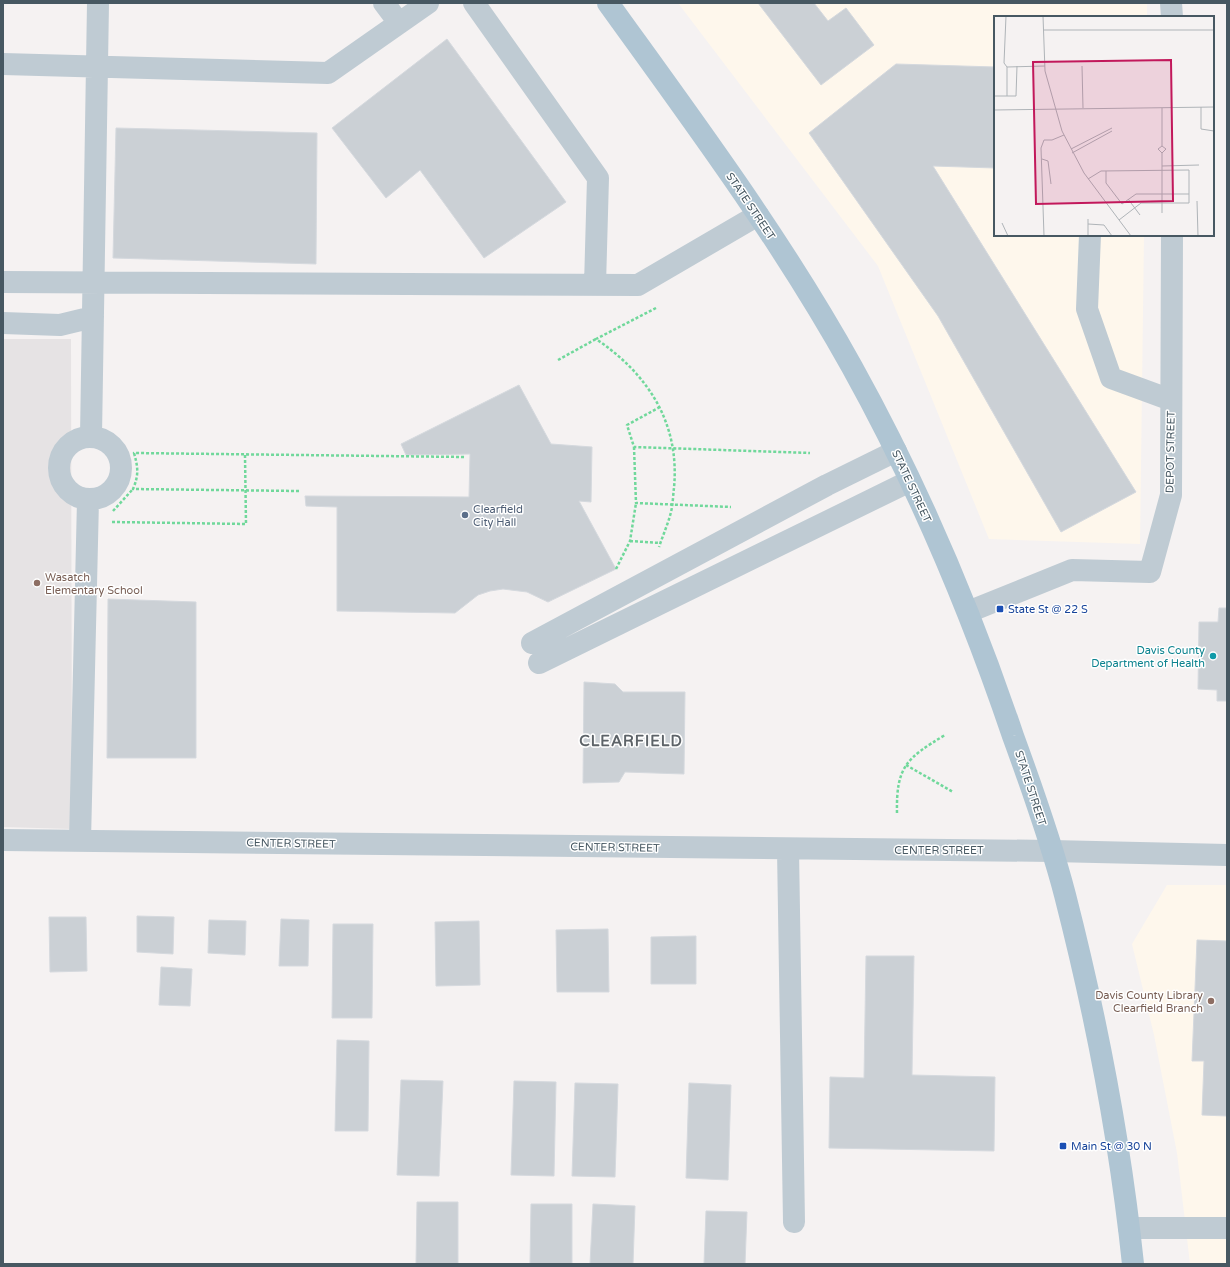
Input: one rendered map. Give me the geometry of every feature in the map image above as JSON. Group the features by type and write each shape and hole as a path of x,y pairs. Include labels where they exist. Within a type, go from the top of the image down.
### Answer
{"main road":[{"name":"STATE STREET","path":"608,3 758,215 832,333 896,451 968,612 1004,709 1052,851 1064,893 1096,1027 1116,1140 1133,1264"}],"street":[{"path":"91,436 98,3"},
{"path":"384,3 399,23"},
{"path":"3,64 328,73 428,3"},
{"path":"474,3 598,178 595,285"},
{"path":"1171,3 1172,16"},
{"path":"3,282 638,285 758,215"},
{"path":"1090,236 1087,309 1111,378 1171,400"},
{"name":"DEPOT STREET","path":"968,612 1072,570 1150,572 1171,495 1172,236"},
{"path":"3,323 60,325 93,317"},
{"path":"91,436 110,443 118,451 122,462 122,473 117,486 109,494 99,499 88,500 73,495 64,487 60,477 59,466 63,452 70,443 80,438 91,436"},
{"path":"896,451 826,485 535,653 910,481"},
{"path":"80,841 88,500"},
{"name":"CENTER STREET","path":"3,840 1227,854"},
{"path":"788,849 794,1222"},
{"path":"1129,1228 1227,1228"}],"path":[{"path":"558,360 656,308"},
{"path":"596,339 616,352 644,381 660,407 669,429 674,450 672,504 658,549"},
{"path":"615,571 630,541 636,503 634,447 627,425 660,407"},
{"path":"634,447 674,450 810,453"},
{"path":"109,515 133,489 138,478 138,469 134,453 465,457"},
{"path":"109,522 246,524 245,455"},
{"path":"133,489 299,491"},
{"path":"636,503 739,507"},
{"path":"630,541 660,543"},
{"path":"897,812 896,792 902,772 906,765 915,753 945,734"},
{"path":"906,765 953,792"}],"shaded area":[{"path":"678,3 1147,3 1147,16 994,16 994,236 1144,236 1140,544 989,539 878,266"},
{"name":"Wasatch Elementary School","path":"3,339 71,339 72,829 3,827"},
{"path":"1167,885 1227,885 1227,1264 1190,1264 1177,1153 1154,1035 1132,944"}],"building":[{"path":"758,3 814,3 828,21 846,8 874,45 821,85"},
{"path":"447,39 566,202 484,258 420,170 386,198 332,128"},
{"path":"896,64 994,67 994,168 933,166 1136,492 1061,532 938,316 809,133"},
{"path":"116,128 317,133 316,264 113,258"},
{"path":"519,385 551,444 592,447 591,502 579,501 616,569 548,602 527,592 503,589 478,595 455,613 337,611 337,507 306,506 305,496 469,497 470,454 406,455 401,444"},
{"path":"108,599 196,602 196,758 107,758"},
{"name":"Davis County Department of Health","path":"1219,608 1227,608 1227,701 1217,701 1217,690 1198,689 1199,622 1218,622"},
{"path":"584,682 615,684 623,692 685,692 684,774 625,772 619,782 583,783"},
{"path":"137,916 174,917 173,954 137,952"},
{"path":"49,917 86,917 87,971 50,972"},
{"path":"281,919 309,920 308,966 279,966"},
{"path":"209,920 246,921 245,955 208,953"},
{"path":"479,921 480,985 436,986 435,922"},
{"path":"333,924 373,924 372,1018 332,1018"},
{"path":"608,929 609,992 557,992 556,930"},
{"path":"696,936 696,984 651,984 651,937"},
{"name":"Davis County Library Clearfield Branch","path":"1197,940 1227,941 1227,1116 1202,1115 1204,1061 1192,1061"},
{"path":"866,956 914,956 912,1075 995,1077 994,1151 829,1148 830,1077 864,1078"},
{"path":"161,967 192,969 190,1006 159,1005"},
{"path":"337,1040 369,1041 368,1131 335,1131"},
{"path":"401,1080 443,1081 439,1176 397,1175"},
{"path":"514,1081 556,1082 554,1176 511,1175"},
{"path":"575,1083 618,1084 615,1177 572,1176"},
{"path":"689,1083 731,1085 728,1180 686,1178"},
{"path":"417,1202 458,1202 458,1264 416,1264"},
{"path":"531,1204 572,1204 572,1264 530,1264"},
{"path":"593,1204 635,1206 633,1264 590,1264"},
{"path":"706,1211 747,1212 745,1264 704,1264"}],"place":[{"name":"Clearfield City Hall","path":"465,515"},
{"name":"Wasatch Elementary School","path":"37,583"},
{"name":"State St @ 22 S","path":"1000,609"},
{"name":"Davis County Department of Health","path":"1213,656"},
{"name":"Davis County Library Clearfield Branch","path":"1211,1001"},
{"name":"Main St @ 30 N","path":"1063,1146"}],"district":[{"name":"CLEARFIELD","path":"631,741"}]}
